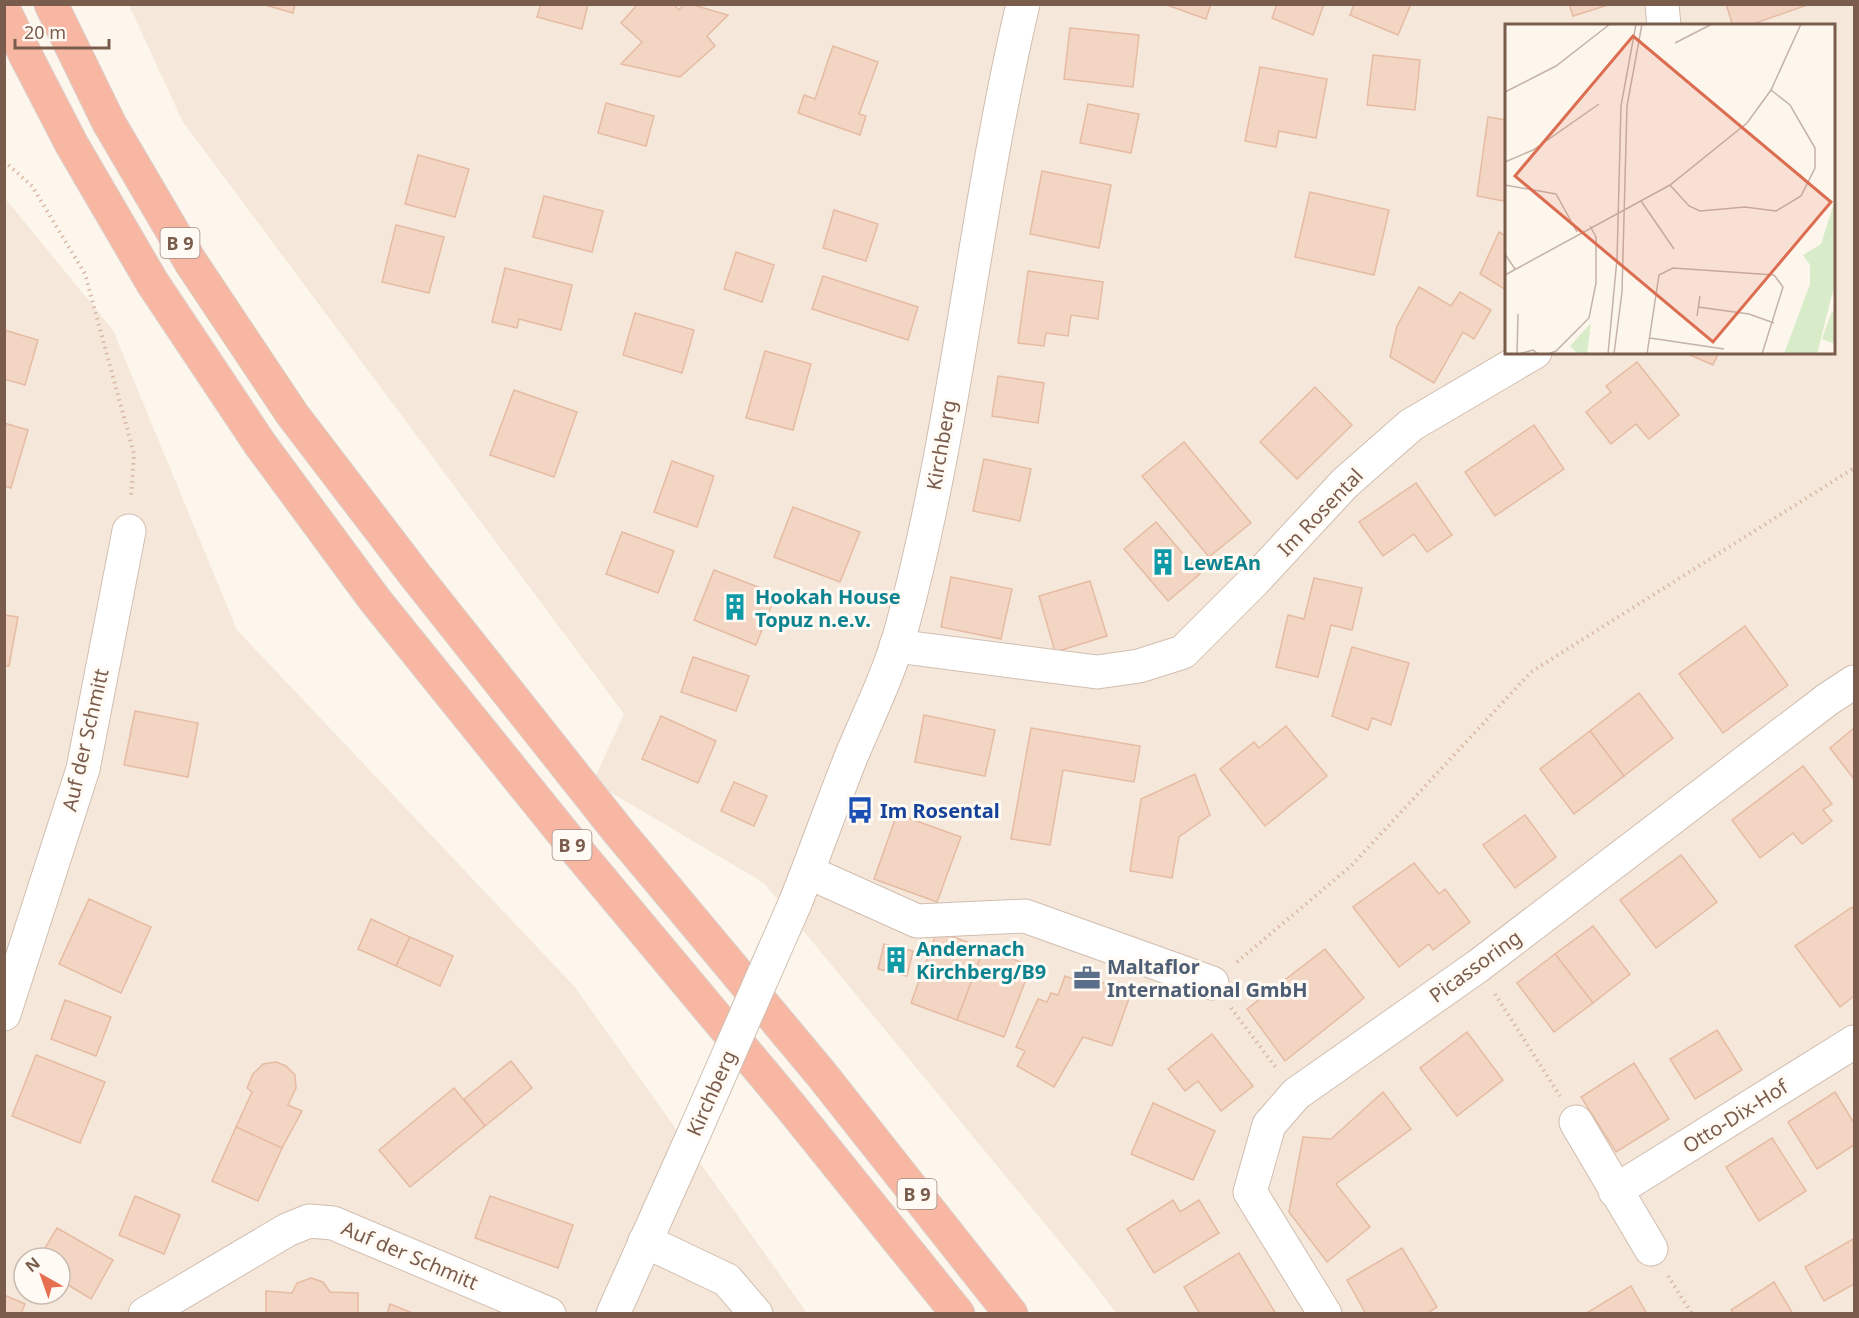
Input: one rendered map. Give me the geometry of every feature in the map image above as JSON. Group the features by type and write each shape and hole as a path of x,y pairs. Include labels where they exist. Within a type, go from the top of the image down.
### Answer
{"highway":[{"name":"B 9","path":"51,4 109,123 190,261 292,414 422,585 618,832 822,1075 1011,1314"},
{"name":"B 9","path":"4,10 72,145 152,282 260,444 362,582 572,844 800,1117 958,1314"}],"street":[{"name":"Kirchberg","path":"613,1314 802,887 833,801 896,646 924,539 967,311 987,182 1023,4"},
{"path":"1662,4 1664,24"},
{"name":"Im Rosental","path":"896,646 1097,672 1139,666 1183,652 1255,580 1345,483 1412,425 1532,354"},
{"name":"Auf der Schmitt","path":"4,1014 83,769 129,531"},
{"name":"Picassoring","path":"1325,1314 1250,1192 1269,1125 1296,1094 1478,966 1828,699 1854,682"},
{"path":"802,887 917,921 1025,916 1212,983"},
{"name":"Otto-Dix-Hof","path":"1615,1191 1854,1042"},
{"path":"1576,1122 1651,1249"},
{"name":"Auf der Schmitt","path":"145,1314 287,1230 309,1221 333,1222 549,1314"},
{"path":"645,1241 727,1280 756,1314"}],"path":[{"path":"4,161 32,186 85,274 134,454 129,531"},
{"path":"1296,1094 1212,983 1351,866 1532,672 1854,468"},
{"path":"1478,966 1576,1122"},
{"path":"1651,1249 1692,1314"}],"shaded area":[{"path":"129,5 1854,5 1854,1313 1116,1313 764,883 593,782 624,714 183,122"},
{"path":"4,197 113,330 237,630 574,986 807,1313 5,1313"}],"building":[{"path":"262,4 295,4 293,13"},
{"path":"541,4 588,4 582,29 537,17"},
{"path":"638,4 673,4 679,10 684,4 690,4 728,15 707,36 715,46 680,77 621,64 642,42 621,23"},
{"path":"1164,4 1211,4 1206,19"},
{"path":"1277,4 1324,4 1313,35 1272,18"},
{"path":"1354,4 1411,4 1398,35 1350,15"},
{"path":"1569,4 1611,4 1573,16"},
{"path":"1726,4 1810,4 1753,24 1732,24"},
{"path":"1070,28 1139,35 1133,87 1064,79"},
{"path":"833,46 878,62 859,114 866,116 860,135 798,113 804,95 815,99"},
{"path":"1373,55 1420,60 1415,110 1367,105"},
{"path":"1260,67 1327,79 1316,138 1279,131 1276,147 1245,141"},
{"path":"606,103 654,116 646,146 598,133"},
{"path":"1088,104 1139,114 1131,153 1080,143"},
{"path":"1488,117 1505,120 1504,201 1477,196"},
{"path":"418,155 469,169 455,217 405,204"},
{"path":"1042,171 1111,185 1099,248 1030,234"},
{"path":"1310,192 1389,210 1374,275 1295,257"},
{"path":"544,196 603,211 592,252 533,237"},
{"path":"834,210 878,224 866,261 823,248"},
{"path":"396,225 444,237 429,293 382,282"},
{"path":"1499,232 1505,235 1505,289 1480,274"},
{"path":"736,252 774,265 762,302 724,289"},
{"path":"505,268 572,285 561,330 519,319 517,328 492,322"},
{"path":"1028,271 1103,282 1098,319 1071,315 1068,336 1046,333 1044,346 1018,343"},
{"path":"823,276 918,307 908,340 812,309"},
{"path":"1419,287 1451,306 1460,292 1491,310 1474,339 1463,332 1434,383 1390,357 1397,326"},
{"path":"635,313 694,330 682,373 623,355"},
{"path":"4,330 38,340 25,385 4,379"},
{"path":"765,351 811,364 793,430 746,418"},
{"path":"1688,354 1718,354 1713,365"},
{"path":"1637,362 1679,415 1649,439 1636,424 1611,444 1586,412 1611,392 1606,386"},
{"path":"998,376 1044,383 1038,423 992,416"},
{"path":"1315,387 1352,425 1297,479 1260,442"},
{"path":"514,390 577,412 554,477 490,455"},
{"path":"4,423 28,430 11,488 4,486"},
{"path":"1534,425 1564,469 1495,516 1465,472"},
{"path":"1184,442 1251,523 1209,557 1142,476"},
{"path":"984,459 1031,469 1020,521 973,511"},
{"path":"672,461 714,476 697,527 654,512"},
{"path":"1416,483 1452,535 1427,552 1414,534 1383,556 1359,522"},
{"path":"793,507 860,532 840,582 774,557"},
{"name":"LewEAn","path":"1156,522 1200,574 1168,601 1124,549"},
{"path":"622,532 674,551 658,593 606,574"},
{"name":"Hookah House Topuz n.e.v.","path":"714,570 776,594 756,645 694,620"},
{"path":"951,577 1012,589 1001,639 941,627"},
{"path":"1314,578 1362,588 1352,630 1331,625 1318,677 1276,667 1288,615 1304,619"},
{"path":"1090,581 1107,636 1055,652 1039,596"},
{"path":"4,615 18,617 9,666 4,666"},
{"path":"1745,626 1788,685 1723,733 1679,674"},
{"path":"1352,647 1409,663 1391,725 1372,718 1368,730 1332,716"},
{"path":"693,657 749,676 736,711 681,692"},
{"path":"1639,693 1673,738 1624,776 1590,731"},
{"path":"135,711 198,723 188,777 124,765"},
{"path":"924,715 995,730 985,776 915,762"},
{"path":"661,716 716,741 698,783 642,759"},
{"path":"1286,726 1327,776 1265,826 1220,769 1254,742 1259,748"},
{"path":"1031,728 1140,746 1134,782 1063,770 1050,845 1011,839"},
{"path":"1854,728 1854,779 1830,748"},
{"path":"1590,731 1624,776 1574,814 1540,769"},
{"path":"1803,766 1832,804 1823,810 1832,821 1802,844 1793,833 1760,858 1732,820"},
{"path":"1195,774 1210,815 1179,837 1172,878 1130,871 1141,799"},
{"path":"734,782 767,796 754,826 721,811"},
{"path":"897,814 961,837 937,902 874,879"},
{"path":"1525,815 1556,857 1515,888 1483,845"},
{"path":"1681,855 1717,902 1656,948 1620,900"},
{"path":"1414,863 1439,894 1445,889 1470,922 1433,950 1429,944 1399,967 1353,907"},
{"path":"89,899 151,927 121,993 59,964"},
{"path":"1852,907 1854,911 1854,996 1840,1007 1795,946"},
{"path":"371,919 410,937 396,966 358,949"},
{"path":"1593,926 1630,974 1593,1003 1555,954"},
{"path":"937,931 984,948 957,1020 911,1003"},
{"path":"410,937 453,956 440,986 396,966"},
{"name":"Andernach Kirchberg/B9","path":"884,944 913,951 907,976 878,969"},
{"path":"984,948 1031,966 1004,1037 957,1020"},
{"path":"1325,949 1364,998 1285,1061 1247,1009"},
{"path":"1555,954 1593,1003 1554,1032 1517,983"},
{"path":"1065,976 1096,987 1098,981 1131,993 1112,1046 1083,1037 1054,1087 1017,1066 1025,1051 1016,1047 1038,999 1047,1002 1051,993 1058,995"},
{"path":"65,1000 111,1017 96,1056 51,1039"},
{"path":"1717,1030 1742,1070 1695,1099 1670,1059"},
{"path":"1467,1032 1503,1080 1457,1116 1420,1068"},
{"path":"1212,1034 1253,1086 1221,1111 1198,1081 1185,1091 1168,1069"},
{"path":"36,1055 105,1082 80,1143 12,1116"},
{"path":"511,1061 532,1088 485,1126 464,1099"},
{"path":"276,1062 286,1066 295,1075 296,1088 288,1105 302,1111 282,1148 236,1127 252,1092 247,1088 253,1074 263,1064"},
{"path":"1634,1063 1669,1119 1616,1152 1581,1097"},
{"path":"454,1088 485,1126 410,1187 379,1150"},
{"path":"1383,1092 1411,1129 1336,1184 1370,1227 1327,1262 1289,1212 1303,1137 1331,1139"},
{"path":"1835,1092 1854,1123 1854,1145 1817,1169 1788,1122"},
{"path":"1153,1103 1215,1131 1193,1180 1131,1154"},
{"path":"236,1127 282,1148 258,1201 212,1181"},
{"path":"1772,1138 1806,1191 1759,1221 1726,1167"},
{"path":"135,1196 180,1215 164,1254 119,1235"},
{"path":"490,1196 573,1225 558,1268 475,1238"},
{"path":"1173,1200 1180,1212 1199,1200 1219,1233 1154,1273 1127,1229"},
{"path":"57,1228 113,1260 91,1299 72,1287 72,1246 46,1246"},
{"path":"1853,1239 1854,1284 1824,1301 1805,1267"},
{"path":"1402,1248 1437,1307 1426,1314 1366,1314 1347,1280"},
{"path":"1239,1253 1276,1314 1200,1314 1184,1287"},
{"path":"311,1278 323,1282 330,1292 358,1293 358,1314 266,1314 266,1291 292,1293 297,1283"},
{"path":"1774,1282 1793,1314 1734,1314 1731,1310"},
{"path":"1631,1286 1647,1314 1585,1314"},
{"path":"4,1295 12,1298 12,1306 24,1306 21,1314 4,1314"},
{"path":"390,1304 415,1314 387,1314"}],"place":[{"name":"LewEAn","path":"1163,562"},
{"name":"Hookah House Topuz n.e.v.","path":"735,607"},
{"name":"Im Rosental","path":"860,810"},
{"name":"Andernach Kirchberg/B9","path":"896,960"},
{"name":"Maltaflor International GmbH","path":"1087,978"}]}
